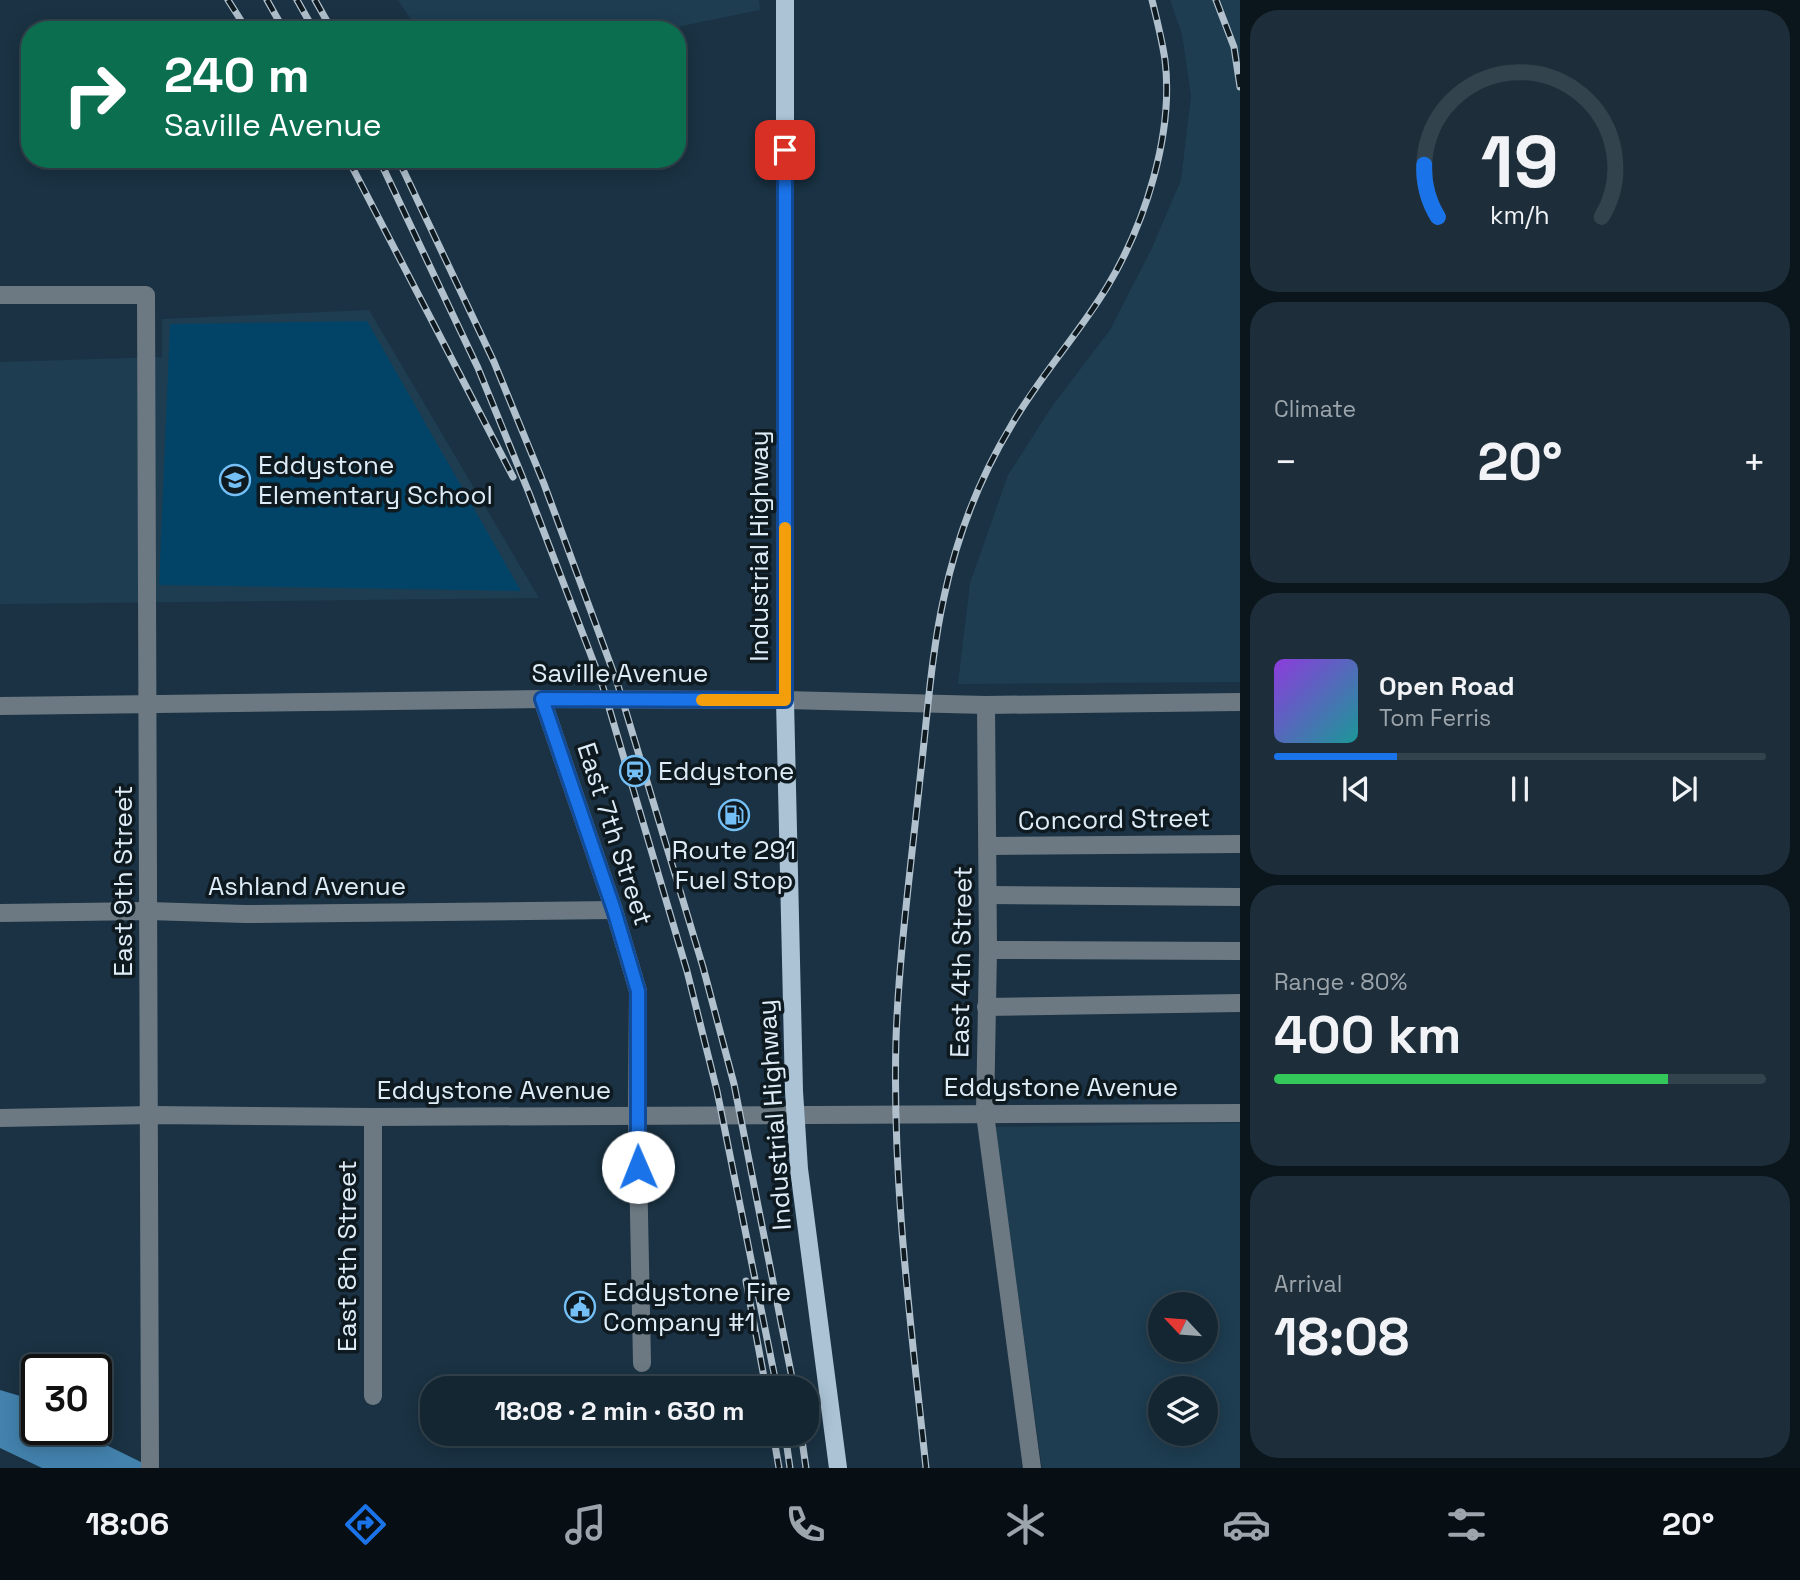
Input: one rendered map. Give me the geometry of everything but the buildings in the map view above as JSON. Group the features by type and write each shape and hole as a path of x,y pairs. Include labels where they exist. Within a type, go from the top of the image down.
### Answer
{"main road":[{"name":"Industrial Highway","path":"786,0 785,700 794,1091 801,1182 838,1468"}],"street":[{"name":"East 9th Street","path":"0,295 146,295 151,1115 150,1460"},
{"name":"Saville Avenue","path":"0,706 542,699 785,700 986,705 1240,702"},
{"name":"East 7th Street","path":"542,699 614,910 638,991 637,1115 642,1363"},
{"name":"East 4th Street","path":"986,705 988,950 985,1114 1032,1468"},
{"name":"Concord Street","path":"988,846 1240,844"},
{"path":"988,895 1240,897"},
{"name":"Ashland Avenue","path":"0,913 149,911 245,914 614,910"},
{"path":"988,950 1240,951"},
{"path":"986,1007 1240,1003"},
{"name":"Eddystone Avenue","path":"0,1118 151,1115 373,1117 1240,1112"},
{"name":"East 8th Street","path":"373,1117 373,1396"}],"shaded area":[{"path":"398,0 759,0 760,10 686,25 686,21 412,21"},
{"path":"1170,0 1240,0 1240,682 958,684 970,583 1008,475 1053,405 1110,330 1151,250 1181,180 1191,96 1182,34"},
{"name":"Eddystone Elementary School","path":"369,310 539,598 0,604 0,362 162,357 162,319"},
{"name":"Eddystone Elementary School","path":"367,321 521,591 159,585 170,324"},
{"path":"1240,1123 1240,1468 1042,1468 995,1127"},
{"path":"0,1390 21,1396 21,1445 106,1445 153,1468 42,1468 0,1448"}],"railway":[{"path":"228,0 241,21"},
{"path":"267,0 279,21"},
{"path":"297,0 309,21"},
{"path":"315,0 327,21"},
{"path":"926,1468 900,1200 896,1039 906,909 936,642 955,552 970,508 989,466 1022,408 1107,287 1133,235 1154,178 1161,148 1167,88 1164,52 1152,0"},
{"path":"1216,0 1234,47 1240,87"},
{"path":"353,168 513,477"},
{"path":"383,168 478,368 602,684 687,971 717,1091 775,1376"},
{"path":"402,168 494,362 544,484 617,682 703,967 734,1084 792,1376"},
{"path":"746,1281 764,1376"},
{"path":"775,1446 779,1468"},
{"path":"787,1446 790,1468"},
{"path":"803,1446 806,1468"}],"slow traffic":[{"path":"702,700 785,700 785,528"}],"place":[{"name":"Eddystone Elementary School","path":"235,480"},
{"name":"Eddystone","path":"635,771"},
{"name":"Route 291 Fuel Stop","path":"734,815"},
{"name":"Eddystone Fire Company #1","path":"580,1307"}],"route":[{"path":"638,1167 638,991 614,910 542,699 785,700 785,150"}]}
